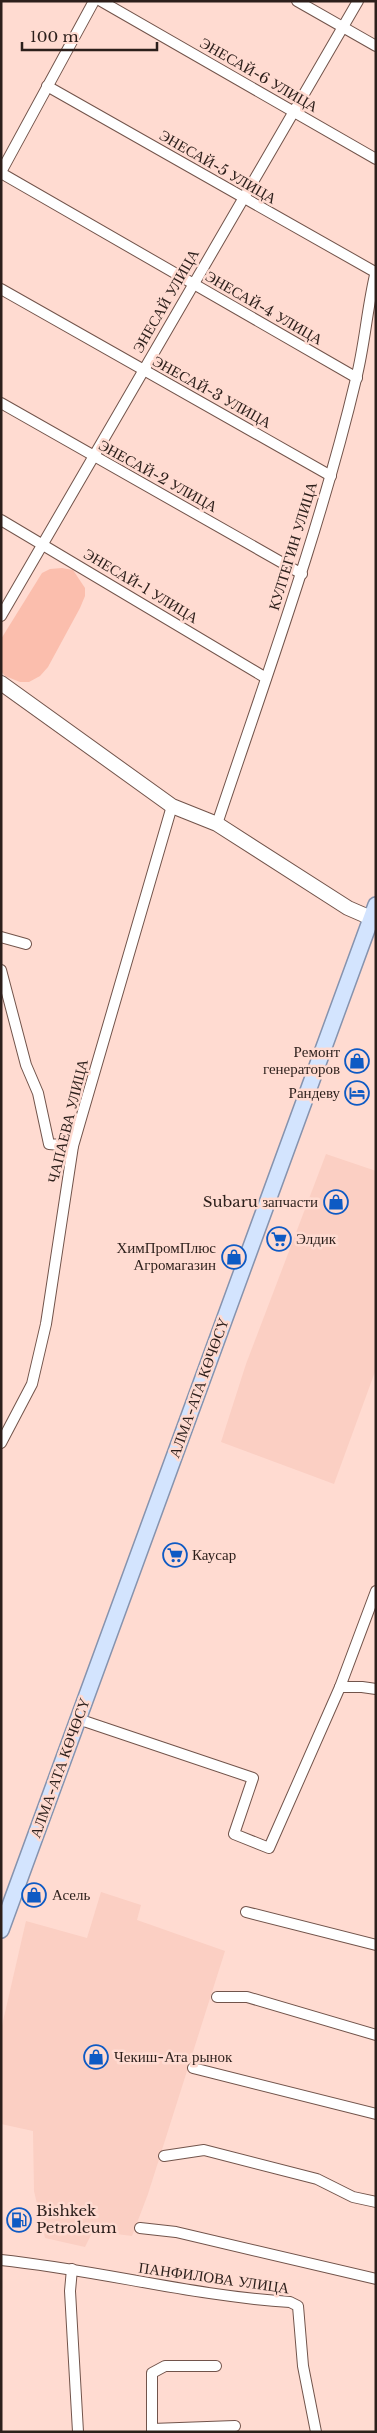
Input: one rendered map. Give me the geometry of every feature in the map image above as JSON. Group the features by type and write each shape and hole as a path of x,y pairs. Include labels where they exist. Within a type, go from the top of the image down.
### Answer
{"main road":[{"name":"АЛМА-АТА КӨЧӨСҮ","path":"1,1930 373,911"}],"street":[{"path":"1,172 94,1"},
{"name":"ЭНЕСАЙ-6 УЛИЦА","path":"101,1 376,159"},
{"path":"297,1 376,46"},
{"name":"ЭНЕСАЙ УЛИЦА","path":"1,616 358,1"},
{"name":"ЭНЕСАЙ-5 УЛИЦА","path":"47,86 376,272"},
{"name":"ЭНЕСАЙ-4 УЛИЦА","path":"1,172 193,285 357,378"},
{"name":"КУЛТЕГИН УЛИЦА","path":"217,824 302,574 331,476 357,378 376,272"},
{"name":"ЭНЕСАЙ-3 УЛИЦА","path":"1,289 331,476"},
{"name":"ЭНЕСАЙ-2 УЛИЦА","path":"1,403 93,457 302,574"},
{"name":"ЭНЕСАЙ-1 УЛИЦА","path":"1,520 266,678"},
{"path":"1,683 172,806 217,824 348,908 373,911"},
{"name":"ЧАПАЕВА УЛИЦА","path":"1,1443 32,1384 46,1324 73,1146 172,806"},
{"path":"1,937 26,944"},
{"path":"1,970 26,1065 38,1093 49,1144 73,1146"},
{"path":"78,1719 229,1768 253,1778 234,1834 269,1848 340,1687 374,1604 376,1591"},
{"path":"340,1687 376,1689"},
{"path":"246,1912 376,1945"},
{"path":"217,1997 247,1997 376,2035"},
{"path":"193,2068 376,2114"},
{"path":"164,2156 204,2150 317,2178 354,2197 376,2202"},
{"path":"140,2228 176,2232 376,2279"},
{"name":"ПАНФИЛОВА УЛИЦА","path":"1,2260 72,2269 126,2280 290,2302 298,2306 303,2366 316,2432"},
{"path":"72,2269 70,2290 78,2432"},
{"path":"216,2366 165,2366 152,2373 152,2430 235,2426"}],"shaded area":[{"path":"62,568 73,570 85,588 85,596 80,608 48,667 40,676 29,682 20,682 5,676 1,671 1,639 42,573 50,569"},
{"path":"326,1154 376,1171 376,1369 334,1484 221,1442 246,1364"},
{"name":"Чекиш-Ата рынок","path":"101,1892 141,1905 137,1920 225,1951 148,2194 132,2236 93,2231 85,2247 45,2238 34,2191 33,2131 1,2124 1,2030 26,1921 87,1938"}],"place":[{"name":"Ремонт генераторов","path":"357,1061"},
{"name":"Рандеву","path":"357,1093"},
{"name":"Subaru запчасти","path":"336,1202"},
{"name":"Элдик","path":"279,1239"},
{"name":"ХимПромПлюс Агромагазин","path":"234,1257"},
{"name":"Каусар","path":"175,1555"},
{"name":"Асель","path":"34,1895"},
{"name":"Чекиш-Ата рынок","path":"96,2057"},
{"name":"Bishkek Petroleum","path":"19,2220"}]}
